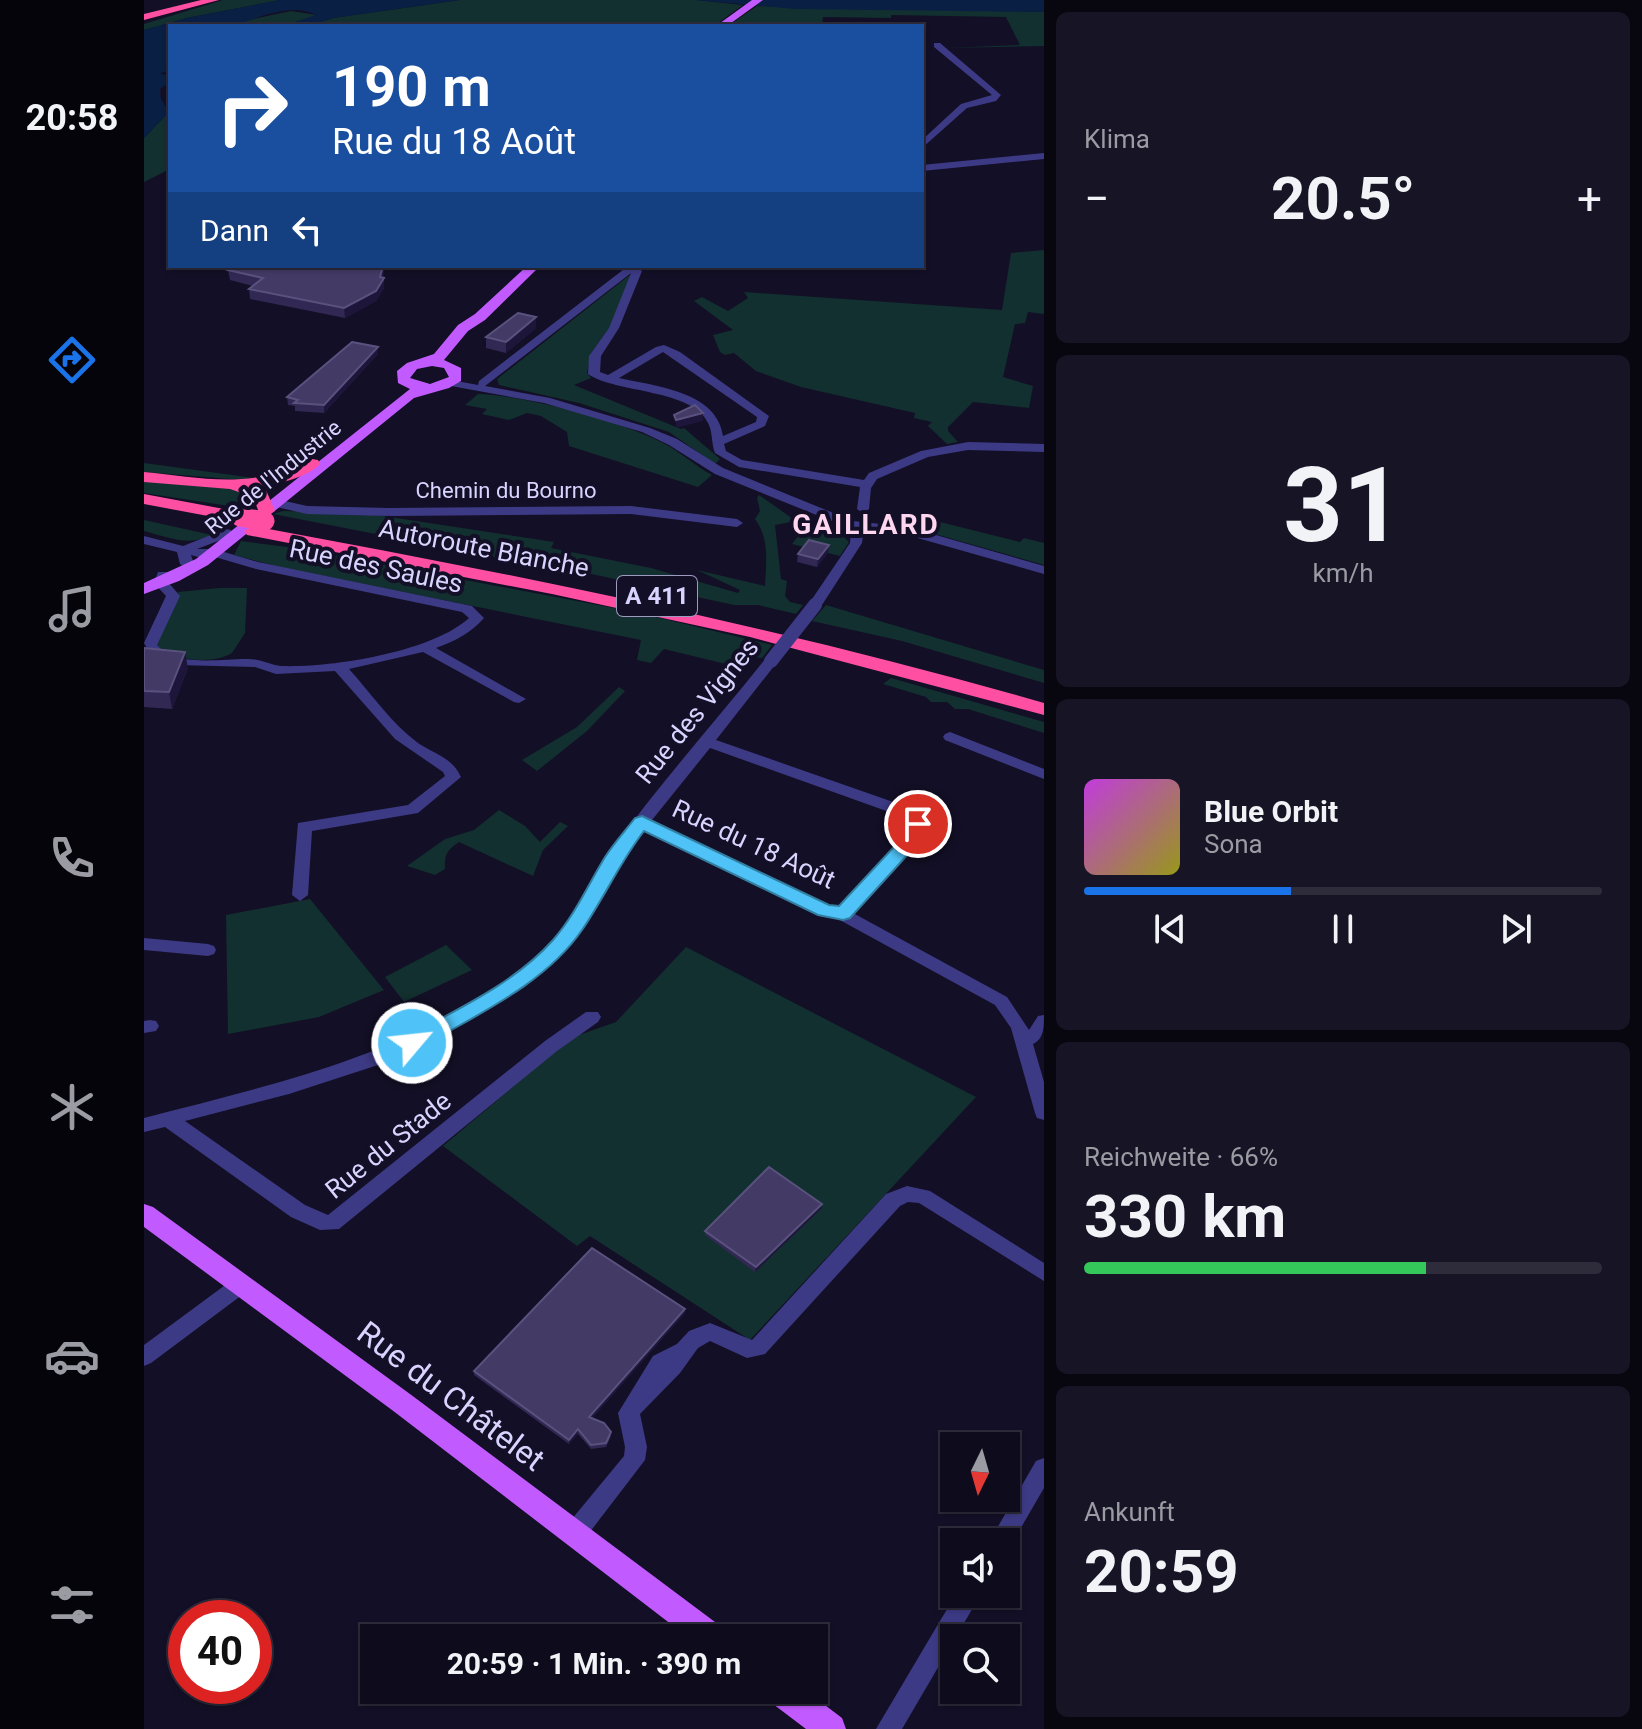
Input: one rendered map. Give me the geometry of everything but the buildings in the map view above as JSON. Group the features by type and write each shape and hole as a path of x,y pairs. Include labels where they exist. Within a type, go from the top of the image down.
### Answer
{"highway":[{"path":"144,14 195,0"},
{"path":"144,14 214,0"},
{"path":"227,485 272,482 312,464"},
{"path":"144,477 227,485 258,493 252,518"},
{"name":"Autoroute Blanche","path":"144,499 727,611 874,647 1044,695"},
{"name":"Autoroute Blanche","path":"144,511 252,518 729,624 920,672 1044,709"}],"main road":[{"path":"724,24 757,1"},
{"path":"428,362 444,364 480,317 532,268"},
{"path":"428,362 439,357 463,328 480,317"},
{"name":"Rue de l'Industrie","path":"416,386 402,378 403,371 428,362"},
{"name":"Rue de l'Industrie","path":"158,582 252,518 312,464 416,386 454,379 456,370 444,364"},
{"name":"Rue de l'Industrie","path":"144,589 252,518 395,406 416,386"},
{"name":"Rue du Châtelet","path":"144,1214 695,1624"},
{"path":"798,1704 831,1729"}],"street":[{"path":"924,143 964,106 993,99 997,95 937,45"},
{"path":"924,168 1044,156"},
{"path":"635,268 614,328 595,356 593,372 675,397 704,410 714,420 717,443 724,456 739,463 866,484"},
{"path":"483,383 635,268"},
{"path":"610,378 660,349 665,348 676,354 763,416 761,424 717,443"},
{"name":"Rue de l'Industrie","path":"454,379 483,383 519,394"},
{"name":"Rue de l'Industrie","path":"454,379 580,409 646,430 682,447 712,468 852,513"},
{"path":"852,513 866,484 884,470 941,449 968,446 1044,448"},
{"name":"Chemin du Bourno","path":"252,518 307,510 631,510 737,523"},
{"path":"852,513 869,523 1044,570"},
{"path":"852,513 869,523"},
{"name":"Rue des Vignes","path":"144,1125 349,1069 412,1043 466,1014 518,980 560,945 613,859 815,605 869,523"},
{"path":"144,540 199,555"},
{"name":"Rue des Saules","path":"146,655 170,660 263,664 276,671 338,665 400,656 462,631 476,621 476,614 467,609 199,555"},
{"path":"146,655 173,598 172,592 158,582"},
{"path":"424,647 519,699"},
{"path":"300,895 304,827 413,809 453,777 452,771 436,758 411,745 338,665"},
{"path":"950,737 1044,774"},
{"name":"Rue du 18 Août","path":"708,742 911,814 918,824 914,836 843,914"},
{"name":"Rue du 18 Août","path":"642,822 825,910 843,914 995,996 1016,1020 1036,1033 1044,1113"},
{"path":"144,944 208,950"},
{"name":"Rue du Stade","path":"168,1119 298,1211 320,1222 332,1223 551,1046 592,1017"},
{"path":"575,1533 634,1460 636,1447 629,1419 633,1406 675,1365 681,1352 695,1338 707,1333 719,1334 745,1349 758,1348 893,1200 903,1195 923,1196 1044,1273"},
{"path":"144,1357 239,1286"},
{"path":"1008,1528 1044,1468"},
{"path":"888,1729 961,1608"}],"green space":[{"path":"223,0 280,0 187,18 144,30 144,24"},
{"path":"460,0 696,0 743,5 717,24 314,24 333,18"},
{"path":"757,6 1044,12 1044,46 947,48 1020,45 1006,17 891,15 891,18 823,17 822,24 731,24"},
{"path":"291,11 317,15 290,24 238,24"},
{"path":"168,113 168,170 144,182 144,138"},
{"path":"1044,250 1044,314 1028,312 1025,323 1015,324 1003,377 1033,386 1029,408 973,402 948,427 958,442 947,444 928,426 932,422 914,418 915,413 801,387 756,371 734,353 725,355 720,352 713,335 733,330 694,301 702,297 728,311 748,298 744,292 1002,310 1011,253"},
{"path":"631,274 610,327 591,353 587,373 591,378 574,385 684,428 720,459 715,464 669,432 579,403 499,385 497,379"},
{"path":"478,394 547,404 625,427 665,444 712,475 698,487 569,446 567,432 541,416 527,413 509,420 482,414 487,409 465,405"},
{"path":"144,463 254,478 255,481 144,472"},
{"path":"144,481 236,489 255,496 249,509 144,493"},
{"path":"759,495 796,521 775,525 781,579 787,581 785,596 790,602 803,605 796,614 758,605 734,605 541,563 539,566 273,514 283,511 363,513 554,542 551,548 651,568 738,593 740,590 697,570 765,586 765,543 755,519 760,511"},
{"path":"912,515 1020,542 1024,538 1044,543 1044,565 903,525"},
{"path":"144,520 212,535 186,541 170,538 144,531"},
{"path":"804,529 844,537 849,542 840,556 792,544"},
{"path":"241,541 295,548 635,612 772,645 762,658 737,655 730,665 664,649 651,663 637,660 641,640 284,568 234,555"},
{"path":"247,588 245,633 232,653 215,659 194,660 173,656 156,648 178,592"},
{"path":"826,605 1044,670 1044,683 902,641 812,621"},
{"path":"891,678 1044,722 1044,733 968,709 955,709 947,702 931,702 926,697 883,684"},
{"path":"619,687 625,691 587,731 537,771 522,760 577,727"},
{"path":"499,810 525,826 540,842 560,822 568,826 543,850 533,876 459,842 447,853 445,869 435,875 407,866 445,839 474,830"},
{"path":"310,899 384,990 319,1017 228,1034 226,915"},
{"path":"446,945 472,970 404,1002 385,977"},
{"path":"686,947 976,1097 750,1340 590,1236 577,1246 443,1146 559,1048 579,1035 616,1022"}],"water":[{"path":"280,0 460,0 333,18 314,24 290,24 316,15 297,10 275,12 237,24 168,24 168,70 160,74 168,75 168,83 160,89 168,113 144,138 144,30 187,18"},
{"path":"696,0 1044,0 1044,12 795,9"}],"district":[{"name":"GAILLARD","path":"866,524"}],"route":[{"path":"412,1043 481,1005 558,947 575,926 613,859 642,822 825,910 843,914 914,836 918,824"}]}
